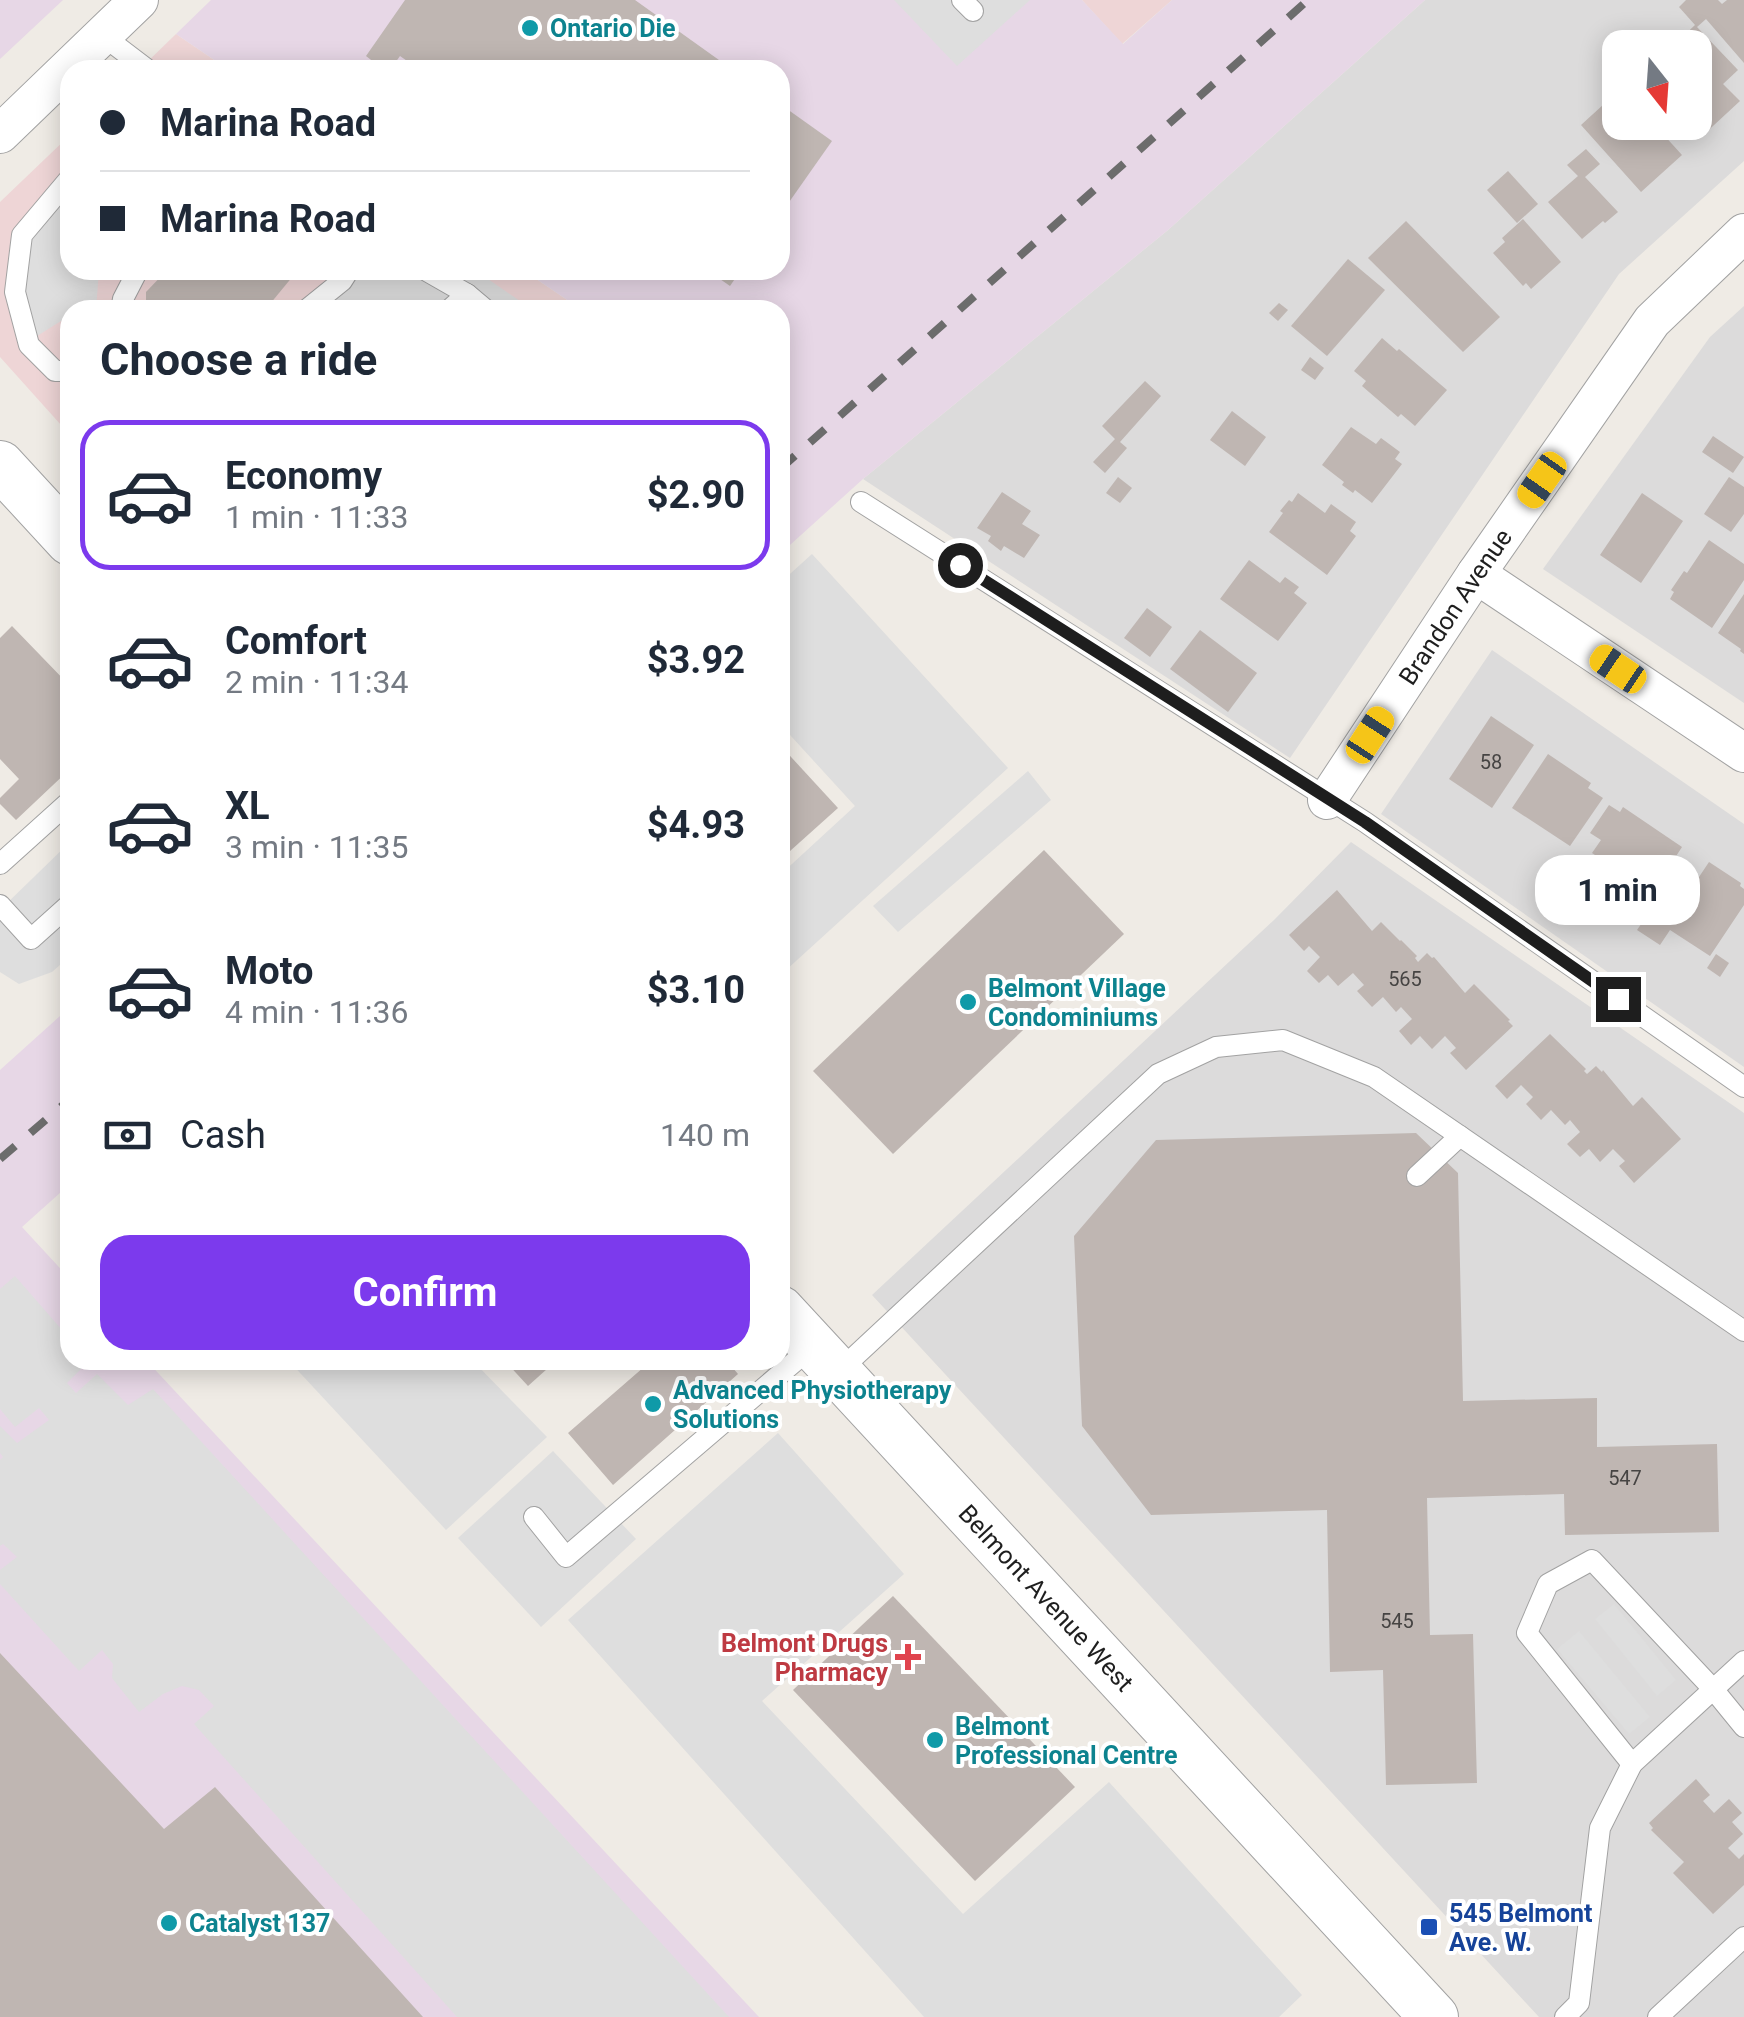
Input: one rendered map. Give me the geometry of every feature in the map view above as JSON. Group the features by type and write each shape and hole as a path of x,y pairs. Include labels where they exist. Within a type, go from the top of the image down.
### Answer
{"street":[{"path":"76,60 139,0"},
{"path":"0,134 60,76"},
{"name":"Brandon Avenue","path":"1327,800 1476,574 1652,321 1744,233"},
{"path":"0,465 60,530"},
{"path":"1476,574 1744,753"},
{"name":"Belmont Avenue West","path":"790,1321 1434,2017"}],"lane":[{"path":"102,35 135,60"},
{"path":"60,190 22,235 16,292 29,345 55,371 60,371"},
{"path":"318,300 343,280"},
{"path":"442,280 474,300"},
{"path":"460,300 467,294"},
{"path":"862,502 1365,822 1744,1087"},
{"path":"3,856 60,809"},
{"path":"0,905 31,939 60,913"},
{"path":"534,1517 566,1556 825,1359 1158,1074 1216,1047 1283,1040 1374,1077 1744,1331"},
{"path":"1418,1176 1460,1136"},
{"path":"1632,1764 1527,1633 1548,1584 1592,1560 1744,1726"},
{"path":"1566,2017 1579,2002 1600,1828 1632,1764 1744,1661"},
{"path":"1658,2017 1744,1937"}],"shaded area":[{"path":"0,0 63,0 0,59"},
{"path":"211,0 1082,0 1123,44 1172,0 1425,0 1168,230 863,479 790,545 790,300 567,300 538,280 790,280 790,60 214,60 176,34"},
{"path":"894,0 1030,0 957,66"},
{"path":"1082,0 1172,0 1122,44"},
{"path":"1425,0 1744,0 1744,161 1619,274 1290,758 863,479 1168,230"},
{"path":"176,34 214,60 149,60"},
{"path":"60,145 60,280 538,280 567,300 60,300 60,424 0,357 0,202"},
{"path":"60,190 60,280 98,280 97,300 60,300 60,322 26,343 12,239"},
{"path":"336,280 490,280 518,300 316,300"},
{"path":"1744,306 1744,703 1543,569 1710,337"},
{"path":"812,554 1008,768 790,966 790,866 855,806 790,735 790,574"},
{"path":"1492,650 1744,824 1744,1067 1381,814"},
{"path":"1028,771 1051,800 898,932 873,906"},
{"path":"1351,842 1744,1113 1744,2017 1539,2017 872,1295 1274,920"},
{"path":"60,852 60,965 52,972 19,984 0,972 0,910"},
{"path":"60,1016 60,1193 22,1227 60,1268 60,1370 155,1370 759,2017 0,2017 0,1070"},
{"path":"15,1276 60,1328 60,1370 80,1370 67,1383 76,1393 97,1374 128,1405 153,1389 729,2017 457,2017 194,1724 214,1706 199,1690 182,1686 139,1712 112,1678 113,1664 102,1650 79,1671 0,1584 0,1570 17,1557 3,1544 0,1546 0,1426 17,1443 49,1420 39,1408 15,1427 0,1409 0,1289"},
{"path":"297,1370 482,1370 547,1437 446,1530"},
{"path":"778,1433 904,1574 762,1701 963,1914 1109,1782 1302,1995 1279,2017 924,2017 568,1620"},
{"path":"553,1451 636,1539 541,1627 458,1538"},
{"path":"1614,1604 1676,1680 1657,1696 1595,1619"},
{"path":"1579,1631 1650,1717 1629,1734 1557,1649"}],"building":[{"name":"Ontario Die","path":"405,0 635,0 719,60 406,60 400,56 397,60 371,60 366,56"},
{"path":"1686,0 1718,0 1722,4 1727,0 1744,0 1744,63 1706,19 1697,27 1700,30 1690,30 1695,25 1679,7"},
{"path":"1712,43 1738,70 1723,84 1740,101 1712,127"},
{"path":"1602,106 1602,140 1668,140 1682,155 1641,192 1581,125"},
{"path":"790,111 832,141 790,201"},
{"path":"1586,149 1600,164 1585,177 1618,212 1582,239 1548,202 1578,176 1567,165"},
{"path":"1508,171 1538,204 1517,223 1487,190"},
{"path":"1523,219 1561,262 1531,289 1526,283 1523,286 1493,253 1505,242 1502,238"},
{"path":"1406,221 1500,317 1463,352 1368,258"},
{"path":"1348,259 1385,290 1327,356 1291,326"},
{"path":"157,280 290,280 273,300 146,300 146,292"},
{"path":"1279,303 1288,310 1278,321 1269,313"},
{"path":"1382,338 1447,390 1415,426 1401,414 1398,417 1362,386 1366,381 1354,371"},
{"path":"1310,357 1324,368 1315,380 1301,370"},
{"path":"1145,381 1161,396 1120,442 1127,448 1105,473 1093,462 1115,439 1102,426"},
{"path":"1232,411 1266,437 1245,466 1210,440"},
{"path":"1351,427 1376,444 1381,438 1400,452 1395,459 1402,464 1372,503 1342,485 1344,482 1322,465"},
{"path":"1713,436 1744,457 1733,473 1702,452"},
{"path":"1118,477 1132,488 1120,503 1106,493"},
{"path":"1729,477 1744,487 1744,514 1731,532 1704,514"},
{"path":"1002,492 1031,511 1022,524 1040,535 1024,558 1004,546 1001,551 988,541 991,536 977,528"},
{"path":"1298,493 1325,513 1331,504 1356,522 1350,531 1356,536 1327,575 1269,532 1283,513 1280,511"},
{"path":"1642,493 1683,521 1641,583 1600,555"},
{"path":"1709,540 1744,564 1744,580 1712,628 1670,599 1674,592 1671,590"},
{"path":"1249,560 1280,583 1285,577 1299,587 1294,593 1307,603 1278,641 1220,599"},
{"path":"1744,594 1744,654 1718,633"},
{"path":"1147,608 1172,627 1150,657 1124,638"},
{"path":"12,626 60,676 60,778 16,820 0,804 0,798 19,779 0,759 0,638"},
{"path":"1200,630 1257,673 1228,712 1170,669"},
{"path":"1491,716 1534,745 1492,808 1449,779"},
{"path":"1548,754 1591,783 1588,788 1603,798 1570,846 1512,808"},
{"path":"790,756 838,808 790,851"},
{"path":"1609,805 1620,812 1623,807 1682,847 1652,893 1592,853 1601,840 1590,833"},
{"name":"Belmont Village Condominiums","path":"1044,850 1124,934 893,1154 813,1071"},
{"path":"1709,862 1744,889 1744,905 1710,956 1670,930 1660,945 1637,930 1673,878 1691,889"},
{"path":"1552,883 1566,892 1555,910 1541,900"},
{"path":"1337,890 1372,931 1381,922 1417,956 1418,962 1427,953 1434,957 1465,993 1474,984 1513,1026 1466,1070 1450,1053 1456,1048 1445,1036 1432,1049 1420,1036 1411,1045 1399,1031 1412,1019 1401,1007 1396,1012 1383,997 1372,1007 1357,991 1364,985 1353,973 1338,986 1328,975 1319,983 1307,971 1320,957 1309,946 1304,951 1289,935"},
{"path":"1716,954 1729,963 1720,977 1707,968"},
{"path":"1550,1034 1587,1074 1596,1066 1603,1070 1633,1106 1642,1097 1681,1139 1634,1183 1619,1166 1625,1161 1613,1149 1600,1162 1589,1149 1580,1157 1567,1144 1580,1132 1570,1120 1565,1125 1551,1110 1541,1120 1526,1104 1533,1097 1521,1085 1507,1099 1495,1086"},
{"path":"1416,1133 1458,1173 1463,1401 1597,1398 1597,1447 1717,1444 1719,1532 1565,1535 1564,1494 1427,1498 1430,1635 1473,1634 1477,1783 1386,1785 1383,1670 1330,1672 1327,1510 1151,1515 1082,1426 1074,1236 1156,1140"},
{"path":"513,1370 546,1370 528,1386"},
{"name":"Advanced Physiotherapy Solutions","path":"640,1370 735,1370 738,1374 613,1485 568,1433"},
{"name":"Belmont Professional Centre","path":"893,1596 1075,1787 975,1881 793,1690"},
{"name":"Catalyst 137","path":"0,1653 164,1829 215,1787 423,2017 0,2017"},
{"path":"1696,1779 1710,1795 1703,1801 1714,1813 1729,1799 1742,1813 1732,1822 1743,1834 1728,1848 1739,1859 1744,1854 1744,1885 1713,1914 1673,1873 1684,1862 1651,1830 1649,1823"}],"railway":[{"path":"790,460 1308,0"},
{"path":"0,1159 60,1108"}],"place":[{"name":"Ontario Die","path":"530,28"},
{"name":"Belmont Village Condominiums","path":"968,1002"},
{"name":"Advanced Physiotherapy Solutions","path":"653,1404"},
{"name":"Belmont Drugs Pharmacy","path":"908,1657"},
{"name":"Belmont Professional Centre","path":"935,1740"},
{"name":"Catalyst 137","path":"169,1923"},
{"name":"545 Belmont Ave. W.","path":"1429,1927"}],"route":[{"path":"960,565 1365,822 1618,999"}]}
